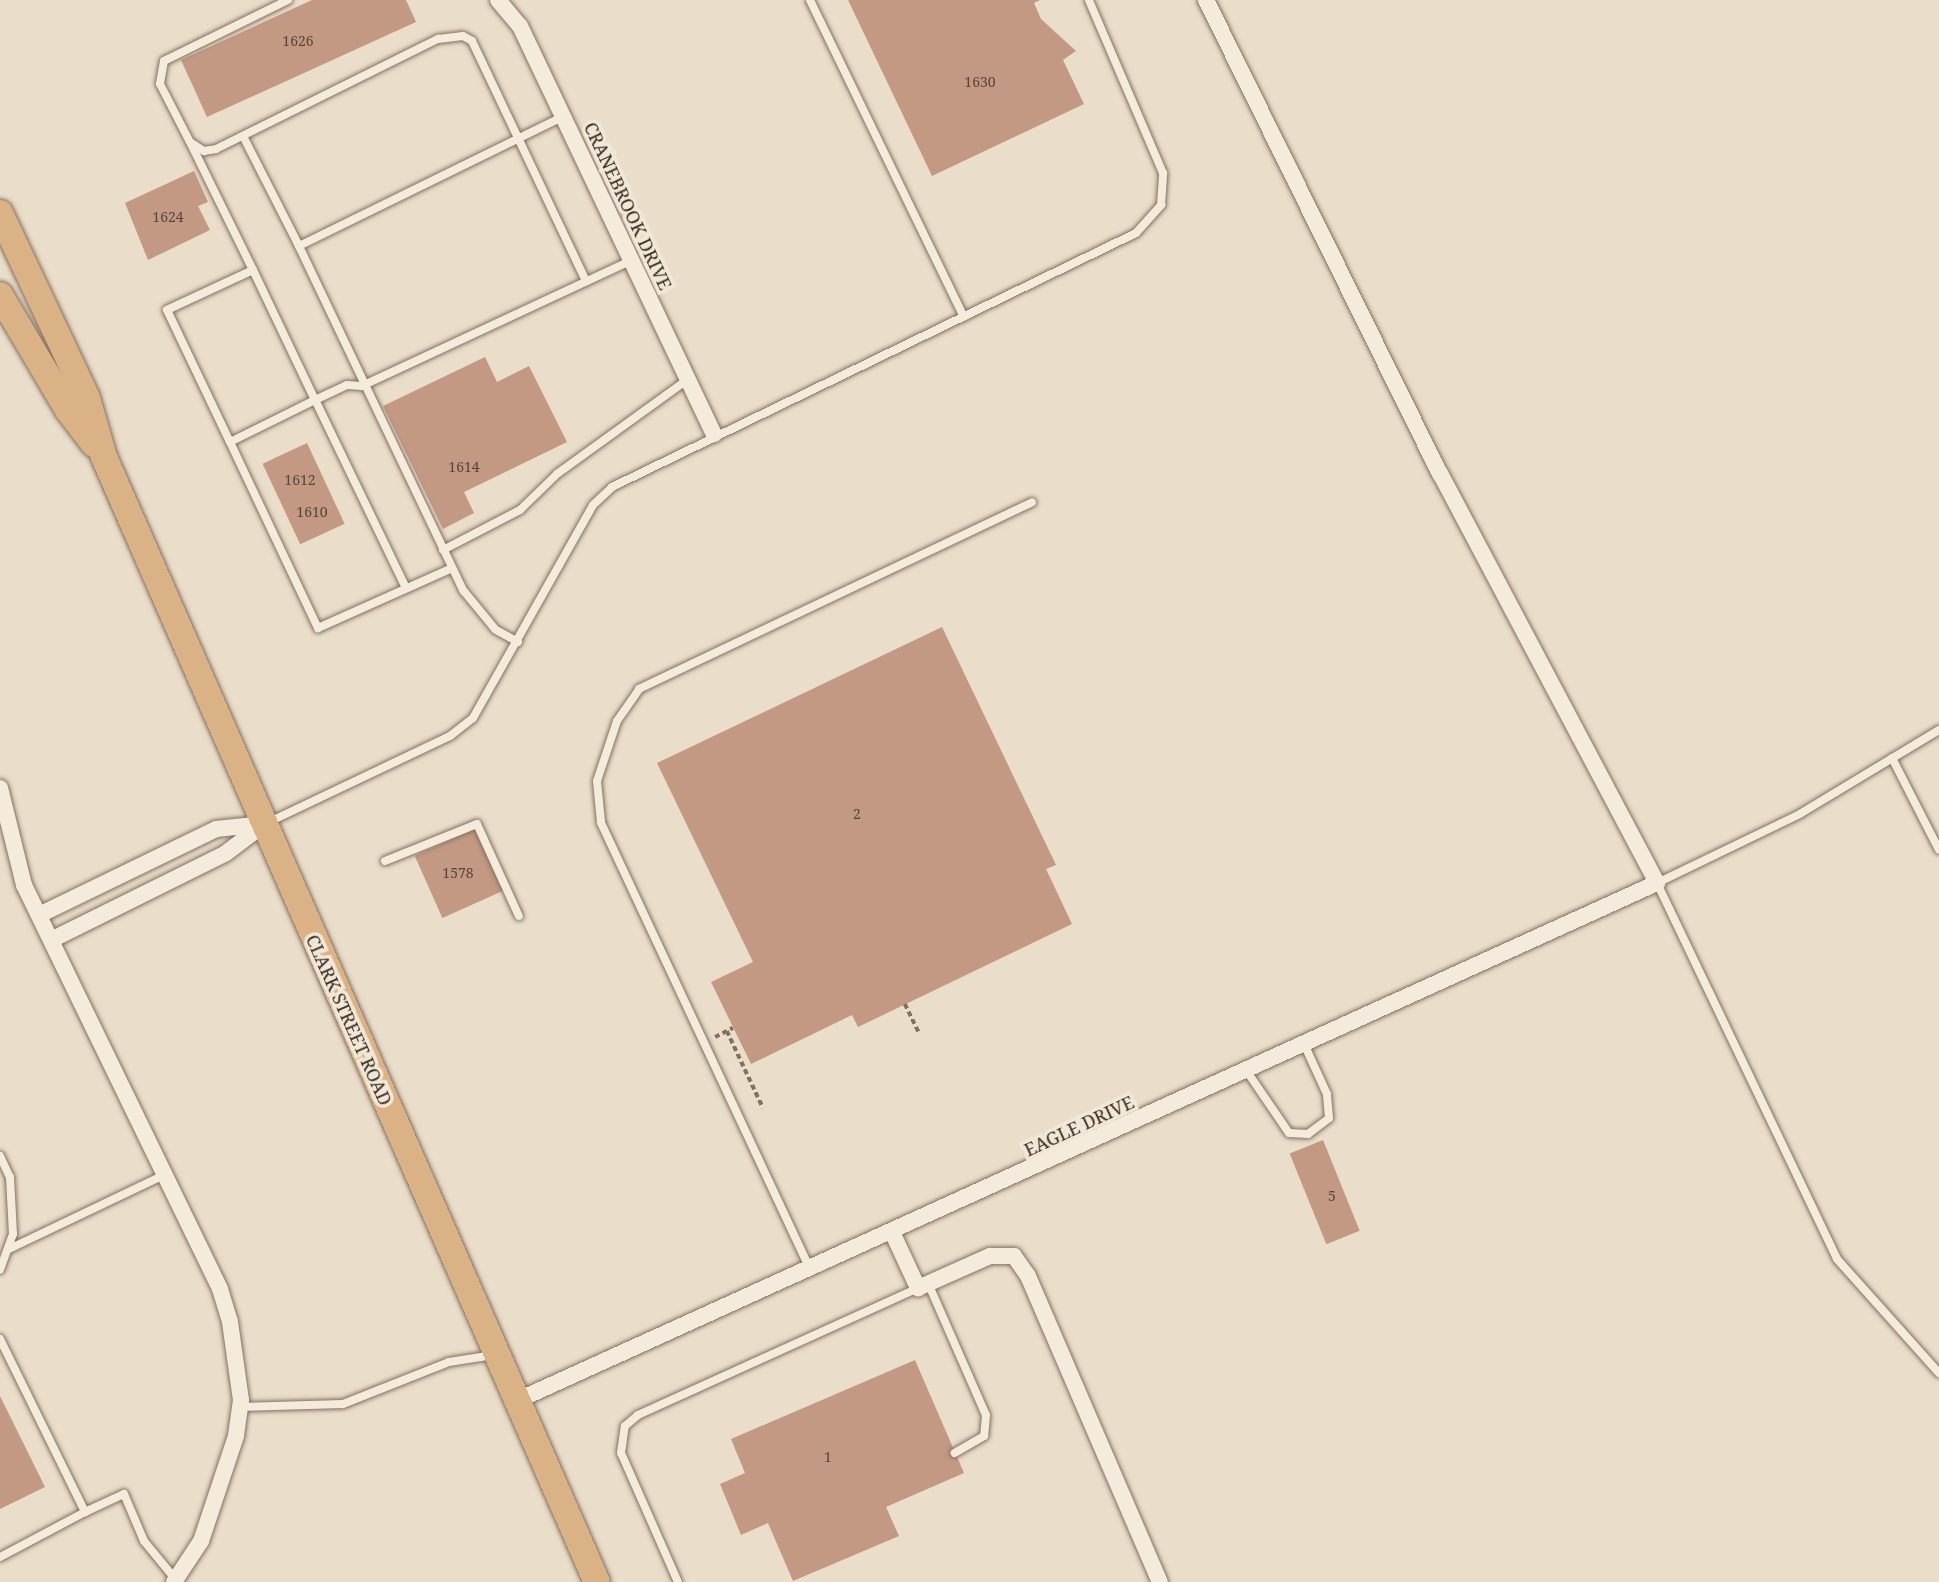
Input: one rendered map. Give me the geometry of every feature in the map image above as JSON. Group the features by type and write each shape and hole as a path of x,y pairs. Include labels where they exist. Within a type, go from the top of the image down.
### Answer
{"highway":[{"name":"CLARK STREET ROAD","path":"0,213 87,398 104,457 597,1582"},
{"name":"CLARK STREET ROAD","path":"0,295 68,410 104,457"}],"street":[{"name":"CRANEBROOK DRIVE","path":"498,0 520,26 714,434"},
{"path":"1206,0 1440,474 1657,883"},
{"path":"0,788 12,849 39,915 220,1289 236,1354 240,1407 223,1488 175,1581"},
{"path":"39,915 216,830 264,824"},
{"path":"51,940 226,853 264,824"},
{"name":"EAGLE DRIVE","path":"516,1401 893,1234 1657,883"},
{"path":"893,1234 923,1285 990,1255 1014,1256 1028,1276 1160,1582"}],"lane":[{"path":"288,0 164,61 159,84 253,270 406,588"},
{"path":"810,0 964,317"},
{"path":"264,824 450,736 473,718 519,642 593,505 636,471 1136,233 1161,205 1163,173 1088,0"},
{"path":"190,142 204,151 243,136 451,36 472,41 586,281"},
{"path":"299,246 564,116"},
{"path":"243,136 299,246 362,386 452,568 478,612 519,642"},
{"path":"230,442 347,385 362,386 632,260"},
{"path":"253,270 167,310 318,628 452,568"},
{"path":"443,550 520,510 557,474 688,379"},
{"path":"810,1269 601,822 597,781 617,721 639,689 1032,502"},
{"path":"1939,730 1800,814 1657,883 1837,1259 1939,1373"},
{"path":"1892,758 1939,850"},
{"path":"385,861 477,824 519,916"},
{"path":"1246,1070 1289,1133 1308,1134 1329,1118 1327,1094 1304,1044"},
{"path":"0,1156 10,1177 9,1249 0,1270"},
{"path":"9,1249 164,1175"},
{"path":"678,1582 621,1452 625,1426 923,1285 988,1427 984,1436 955,1453"},
{"path":"0,1339 85,1512"},
{"path":"240,1407 343,1404 449,1362 496,1354"},
{"path":"0,1557 124,1494 144,1541 175,1581"}],"path":[{"path":"905,1004 919,1033"},
{"path":"703,1042 733,1028"},
{"path":"727,1031 763,1108"}],"building":[{"path":"312,0 406,0 416,22 207,117 181,60"},
{"path":"848,0 1040,0 1034,3 1041,19 1076,51 1063,60 1084,104 932,176"},
{"path":"194,171 208,202 198,206 210,230 148,260 125,203"},
{"path":"485,357 497,382 529,366 567,442 464,492 474,513 443,529 383,406"},
{"path":"307,443 345,524 300,544 263,464"},
{"path":"942,627 1056,865 1046,869 1072,924 858,1027 852,1015 751,1064 711,982 753,962 657,763"},
{"path":"475,829 503,891 442,918 415,856"},
{"path":"1323,1140 1360,1231 1326,1244 1290,1153"},
{"path":"915,1360 964,1473 886,1507 899,1536 793,1581 768,1523 741,1535 720,1484 745,1473 731,1439"},
{"path":"0,1396 45,1487 0,1509"}]}
